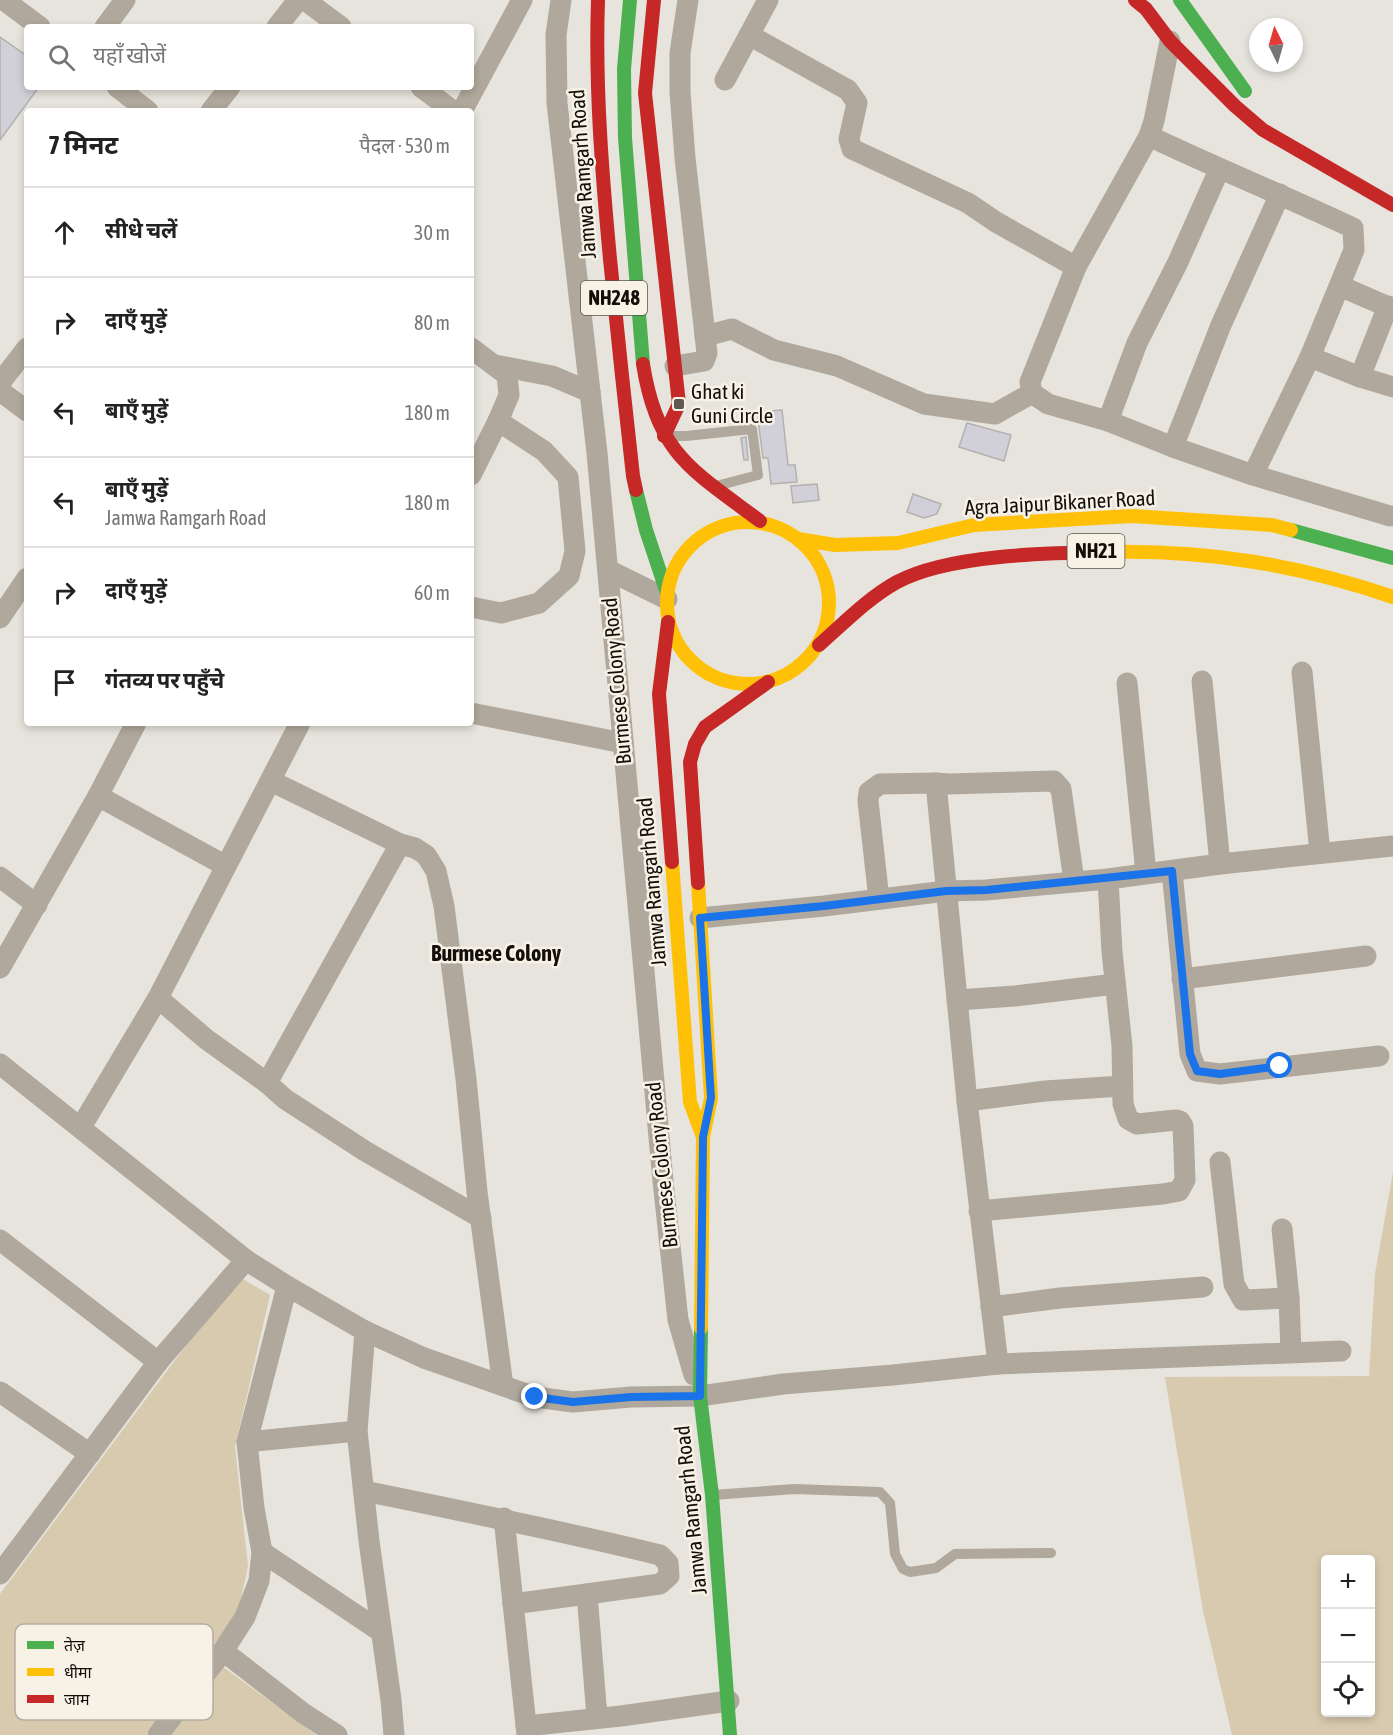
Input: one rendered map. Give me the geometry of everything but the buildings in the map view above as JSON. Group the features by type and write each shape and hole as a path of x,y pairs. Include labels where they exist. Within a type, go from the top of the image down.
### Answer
{"main road":[{"name":"Jamwa Ramgarh Road","path":"598,0 596,51 602,164 630,453 646,530 667,595"},
{"name":"NH248","path":"630,0 625,59 626,152 642,345 650,397 664,436 680,458 760,521"},
{"path":"654,0 645,93 679,404 664,436"},
{"path":"1135,0 1146,9 1170,41 1235,106 1263,130 1393,205"},
{"path":"1146,9 1158,0"},
{"path":"1180,0 1244,90 1259,103"},
{"path":"1212,82 1228,67"},
{"name":"Agra Jaipur Bikaner Road","path":"798,539 835,544 898,543 974,525 1132,516 1272,525 1393,558"},
{"name":"NH21","path":"819,645 829,615 828,583 814,554 790,532 760,521 728,525 699,536 677,560 667,595 668,622 679,653 705,675 733,684 768,682 797,669 819,645 871,599 908,577 948,567 1003,558 1152,550 1233,558 1306,569 1393,597"},
{"name":"Jamwa Ramgarh Road","path":"668,622 659,694 663,756 690,1102 703,1137"},
{"name":"Jamwa Ramgarh Road","path":"730,1735 712,1495 700,1396 703,1137 711,1098 690,762 695,744 705,727 768,682"}],"street":[{"path":"4,0 36,24"},
{"path":"107,24 125,0"},
{"path":"279,24 298,0"},
{"path":"305,0 337,24"},
{"path":"474,89 522,0"},
{"name":"Burmese Colony Road","path":"561,0 556,35 557,104 608,570 622,743 678,1320 700,1396"},
{"path":"675,366 704,361 707,353 685,158 680,92 680,53 688,0"},
{"path":"725,80 768,0"},
{"path":"749,35 848,90 856,103 849,139 852,148 968,203 996,222 1076,267"},
{"path":"1170,41 1149,136 1076,267 1030,382 1032,393 1048,404 1108,421 1253,475 1390,516"},
{"path":"121,90 144,108"},
{"path":"213,108 228,90"},
{"path":"425,90 449,108"},
{"path":"464,108 473,90"},
{"path":"1149,136 1219,170 1280,194 1353,228 1354,250 1340,286 1310,357 1253,475"},
{"path":"1108,421 1137,343 1178,262 1219,170"},
{"path":"1173,447 1221,325 1280,194"},
{"path":"1340,286 1390,308 1360,377"},
{"path":"705,336 732,328 774,350 837,366 924,404 995,414 1032,393"},
{"path":"474,350 507,375 509,395 474,469"},
{"path":"0,383 24,352"},
{"path":"1310,357 1360,377 1393,387"},
{"path":"495,365 552,376 590,392"},
{"path":"0,391 24,409"},
{"path":"474,608 501,613 539,603 569,576 575,551 568,477 544,451 498,421"},
{"path":"608,570 667,595"},
{"path":"0,618 24,582"},
{"path":"1302,672 1320,853"},
{"path":"1202,681 1220,864"},
{"path":"1127,683 1146,873"},
{"path":"474,714 622,743"},
{"path":"0,968 98,796 134,726"},
{"path":"81,1127 158,998 298,726"},
{"path":"271,781 400,844 415,848 426,855 436,871 444,906 455,987 503,1386"},
{"path":"879,899 868,801 869,792 880,784 1054,781 1061,789 1074,881"},
{"path":"936,783 967,1101 998,1364"},
{"path":"98,796 226,866"},
{"path":"267,1083 400,844"},
{"path":"700,918 946,891 986,890 1108,879 1220,864 1393,846"},
{"path":"1172,871 1190,1054 1197,1071 1220,1074 1379,1056"},
{"path":"0,877 37,905"},
{"path":"979,1211 1179,1191 1185,1180 1183,1126 1180,1121 1137,1124 1128,1119 1123,1104 1122,1046 1108,879"},
{"path":"1182,979 1366,956"},
{"path":"957,1000 1015,996 1115,984"},
{"path":"158,998 206,1039 267,1083 285,1099 365,1151 481,1218"},
{"path":"0,1064 246,1260 287,1286 365,1331 424,1358 535,1397 573,1402 631,1397 700,1396 783,1384 998,1364 1341,1351"},
{"path":"967,1101 1045,1091 1122,1086"},
{"path":"1220,1162 1234,1284 1242,1300 1289,1298"},
{"path":"1282,1229 1289,1298 1291,1352"},
{"path":"0,1240 158,1362"},
{"path":"0,1574 158,1362 246,1260"},
{"path":"213,1664 245,1617 259,1581 262,1552 254,1508 247,1442 287,1286"},
{"path":"991,1307 1060,1298 1203,1287"},
{"path":"365,1331 357,1431 394,1735"},
{"path":"0,1392 90,1454"},
{"path":"247,1442 357,1431"},
{"path":"364,1491 504,1518 660,1555 668,1563 669,1576 660,1584 513,1604"},
{"path":"504,1518 526,1730 597,1717 632,1715 729,1701"},
{"path":"262,1552 380,1631"},
{"path":"587,1594 597,1717"},
{"path":"223,1651 303,1713 337,1735"},
{"path":"158,1735 170,1720"}],"lane":[{"path":"664,436 752,429 758,475 715,486"},
{"path":"712,1495 794,1489 880,1492 890,1503 895,1554 903,1569 910,1572 936,1568 955,1554 1051,1553"}],"shaded area":[{"path":"1393,1172 1393,1735 1232,1735 1203,1611 1165,1377 1369,1376 1375,1274"},
{"path":"238,1276 270,1295 235,1447 248,1566 238,1613 213,1646 213,1624 15,1624 15,1720 157,1720 146,1735 0,1735 0,1594"},
{"path":"222,1666 316,1735 169,1735 181,1720 213,1720 213,1678"}],"traffic: fast":[{"path":"630,0 624,69 625,138 643,364"},
{"path":"1180,0 1245,91"},
{"path":"636,490 646,530 666,590"},
{"path":"1291,530 1393,558"},
{"path":"701,1328 700,1396 712,1495 730,1735"}],"traffic: slow":[{"path":"798,539 835,545 898,543 974,525 1132,516 1272,525 1291,530"},
{"path":"748,522 764,523 779,528 806,545 823,572 828,587 829,603 828,619 823,634 806,661 779,678 764,683 748,684 732,683 717,678 690,661 673,634 668,619 667,603 668,587 673,572 690,545 717,528 732,523 748,522"},
{"path":"1109,552 1182,554 1253,562 1323,576 1393,597"},
{"path":"672,862 690,1102 703,1137"},
{"path":"698,883 711,1098 703,1137 701,1328"}],"traffic: jam":[{"path":"598,0 598,98 604,194 636,490"},
{"path":"654,0 645,93 679,404 664,436"},
{"path":"1135,0 1146,9 1170,41 1235,106 1263,130 1393,205"},
{"path":"643,364 649,394 668,440 697,473 760,521"},
{"path":"819,645 876,596 897,582 919,573 972,560 1059,553 1109,552"},
{"path":"668,622 659,694 672,862"},
{"path":"698,883 690,762 695,744 705,727 768,682"}],"place":[{"name":"Ghat ki Guni Circle","path":"679,404"}],"district":[{"name":"Burmese Colony","path":"496,953"}],"route":[{"path":"535,1397 573,1402 631,1397 700,1396 703,1137 711,1098 700,918 946,891 986,890 1172,871 1190,1054 1197,1071 1220,1074 1280,1066"}]}
